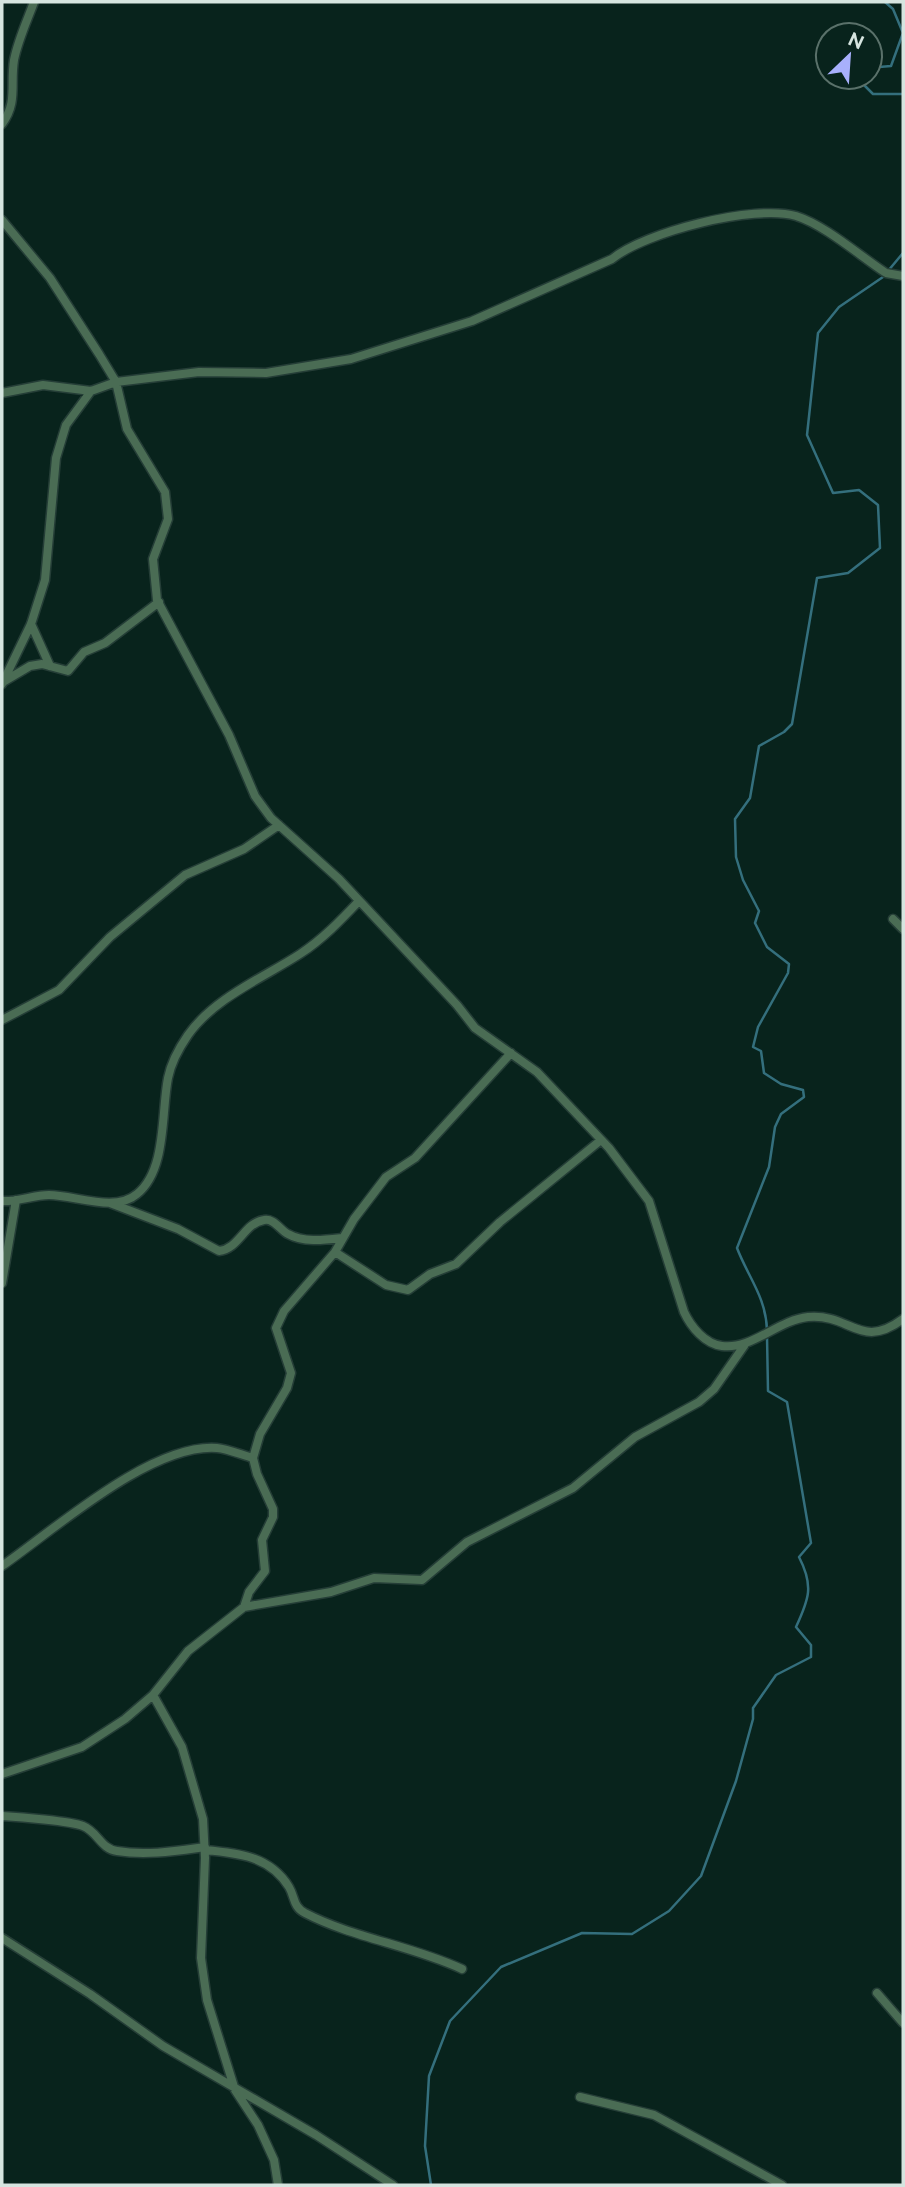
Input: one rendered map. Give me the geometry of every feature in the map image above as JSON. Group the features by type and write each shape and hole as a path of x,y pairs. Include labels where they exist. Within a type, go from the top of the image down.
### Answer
{"street":[{"path":"2,124 10,112 14,96 15,57 33,2"},
{"path":"2,393 43,385 91,391 116,382 199,372 266,373 351,359 472,321 612,259 626,247 678,229 749,216 795,216 886,273 903,276"},
{"path":"2,220 50,278 116,382 127,429 165,492 168,519 153,559 159,602 229,735 255,796 279,825 359,901 457,1004 475,1028 537,1072 601,1140 649,1201 671,1277 690,1324 711,1343 724,1347 746,1343 789,1322 806,1317 827,1317 875,1334 889,1330 903,1320"},
{"path":"2,683 31,624 45,580 57,458 66,425 91,391"},
{"path":"2,683 30,666 50,666 68,671 84,652 104,642 159,602"},
{"path":"31,624 50,666"},
{"path":"2,1020 59,990 119,929 185,875 244,849 279,825"},
{"path":"2,1200 46,1195 104,1201 131,1199 146,1186 158,1156 171,1069 190,1032 220,1004 322,938 359,901"},
{"path":"893,919 903,929"},
{"path":"244,1607 249,1592 265,1571 262,1540 273,1517 273,1509 257,1474 253,1458 260,1434 287,1388 292,1373 287,1352 276,1328 284,1311 335,1252 386,1177 415,1158 511,1054"},
{"path":"335,1252 386,1285 408,1290 430,1274 456,1264 500,1222 601,1140"},
{"path":"2,1283 16,1200"},
{"path":"104,1201 178,1229 219,1251 231,1247 248,1228 262,1220 270,1220 290,1236 302,1239 343,1238"},
{"path":"2,1774 82,1747 125,1719 153,1695 188,1651 244,1607 331,1592 374,1578 422,1580 467,1542 573,1488 635,1437 699,1402 714,1389 746,1343"},
{"path":"2,1566 111,1488 162,1459 216,1448 253,1458"},
{"path":"153,1695 182,1748 203,1819 205,1848 201,1958 207,2000 234,2090 258,2125 274,2160 278,2185"},
{"path":"2,1816 80,1825 94,1832 102,1845 114,1851 155,1853 205,1848 239,1854 270,1865 291,1890 294,1902 304,1913 341,1929 428,1953 462,1969"},
{"path":"2,1938 90,1994 163,2046 234,2090 279,2113 393,2185"},
{"path":"877,1993 903,2022"},
{"path":"580,2097 654,2115 782,2185"}],"waterway":[{"path":"884,67 891,66 903,33 893,9 885,2"},
{"path":"870,91 873,94 903,94"},
{"path":"767,1330 760,1297 737,1248 769,1167 775,1127 781,1114 804,1097 803,1090 781,1084 764,1073 761,1051 753,1047 758,1027 788,973 789,964 767,947 755,923 759,911 743,880 736,857 735,819 750,798 759,746 784,732 792,724 817,578 848,573 880,548 878,505 859,490 833,493 807,435 818,333 839,307 883,277 903,253"},
{"path":"431,2185 425,2146 429,2076 450,2021 501,1967 582,1933 632,1934 669,1911 701,1876 736,1781 753,1719 753,1708 776,1675 811,1657 811,1645 796,1627 808,1592 807,1576 799,1557 811,1543 787,1402 768,1391 767,1336"}]}
